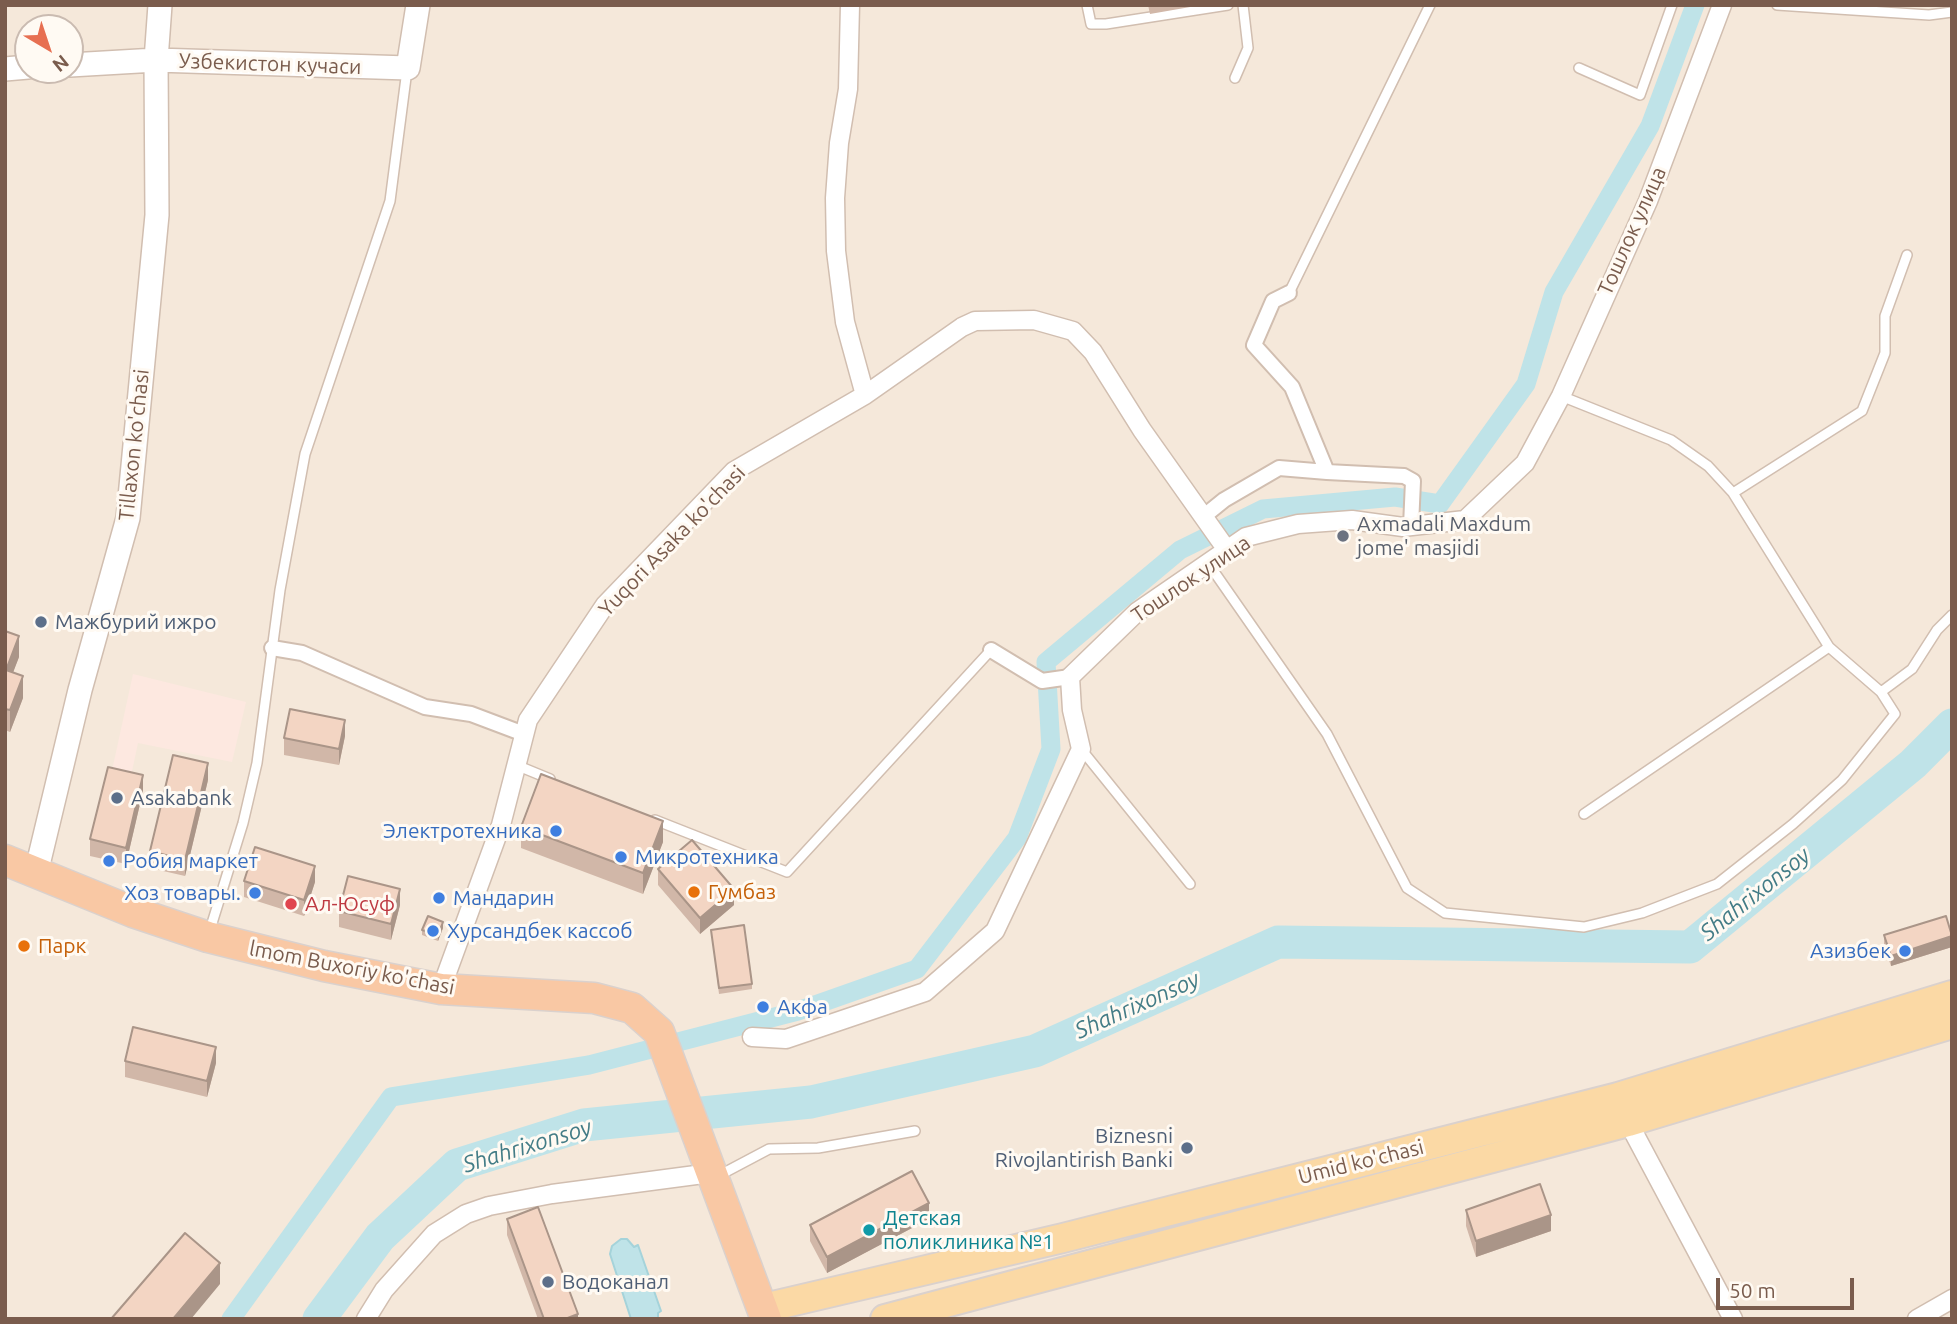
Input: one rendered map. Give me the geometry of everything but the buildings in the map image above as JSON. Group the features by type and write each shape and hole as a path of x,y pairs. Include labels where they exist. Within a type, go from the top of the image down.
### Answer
{"highway":[{"name":"lmom Buxoriy ko'chasi","path":"5,860 133,912 208,937 324,966 441,989 616,1002 632,1007 659,1032 765,1313"}],"main road":[{"name":"Umid ko'chasi","path":"765,1313 1618,1097 1952,995"},
{"name":"Umid ko'chasi","path":"885,1319 1628,1122 1952,1024"}],"street":[{"name":"Tillaxon ko'chasi","path":"36,873 80,690 128,518 157,215 156,60 160,5"},
{"path":"408,68 418,5"},
{"path":"850,5 848,89 839,143 835,198 836,251 845,322 865,395"},
{"name":"Тошлок улица","path":"1056,680 1137,612 1246,537 1298,524 1352,520 1411,526 1465,520 1525,463 1561,396 1648,201 1722,5"},
{"name":"Узбекистон кучаси","path":"84,64 156,60 408,68"},
{"path":"1289,293 1273,301 1254,345 1292,387 1327,472"},
{"name":"Yuqori Asaka ko'chasi","path":"441,989 500,825 528,720 605,605 734,471 865,395 975,321 1034,320 1073,331 1093,352 1226,550"},
{"path":"1204,518 1224,500 1279,468 1404,476 1413,481 1411,526"},
{"path":"272,648 302,653 425,707 471,714 524,734"},
{"path":"752,1037 786,1039 925,992 995,931 1081,749 1072,710 1056,680 991,650"},
{"path":"1628,1122 1733,1319"},
{"path":"366,1319 384,1290 435,1234 466,1214 489,1206 552,1194 712,1176"},
{"path":"1917,1319 1952,1299"}],"lane":[{"path":"1087,5 1091,24 1228,5"},
{"path":"1235,78 1248,48 1243,5"},
{"path":"1289,293 1430,5"},
{"path":"1579,68 1640,95 1672,5"},
{"path":"1777,5 1929,15 1952,12"},
{"path":"208,937 243,823 257,763 272,648 305,454 390,201 408,68"},
{"path":"1733,493 1862,411 1885,354 1885,316 1907,255"},
{"path":"1209,563 1327,734 1407,888 1445,913 1584,927 1642,913 1717,884 1793,824 1842,780 1895,714 1881,692 1829,647 1733,493 1708,466 1671,440 1561,396"},
{"path":"1881,692 1912,669 1937,630 1952,615"},
{"path":"1584,814 1829,647"},
{"path":"645,816 788,872 991,650"},
{"path":"1081,749 1190,884"},
{"path":"516,765 555,780"},
{"path":"712,1176 769,1149 818,1148 915,1131"}],"shaded area":[{"path":"5,5 1952,5 1952,1319 5,1319"},
{"path":"133,674 246,702 232,762 138,743 131,776 111,775"}],"water":[{"path":"621,1239 627,1239 634,1247 638,1245 661,1311 658,1313 658,1319 631,1319 610,1254 612,1246"}],"waterway":[{"path":"231,1319 391,1097 589,1065 798,1011 917,969 1017,838 1051,749 1046,662 1180,550 1263,509 1395,497 1440,504 1526,384 1554,292 1650,126 1695,5"},
{"name":"Shahrixonsoy","path":"319,1319 380,1237 457,1165 584,1125 811,1102 1035,1051 1278,942 1690,947 1913,764 1952,725"}],"place":[{"name":"Axmadali Maxdum jome' masjidi","path":"1343,536"},
{"name":"Мажбурий ижро","path":"41,622"},
{"name":"Asakabank","path":"117,798"},
{"name":"Электротехника","path":"556,831"},
{"name":"Микротехника","path":"621,857"},
{"name":"Робия маркет","path":"109,861"},
{"name":"Гумбаз","path":"694,892"},
{"name":"Хоз товары.","path":"255,893"},
{"name":"Мандарин","path":"439,898"},
{"name":"Ал-Юсуф","path":"291,904"},
{"name":"Хурсандбек кассоб","path":"433,931"},
{"name":"Парк","path":"24,946"},
{"name":"Азизбек","path":"1905,951"},
{"name":"Акфа","path":"763,1007"},
{"name":"Biznesni Rivojlantirish Banki","path":"1187,1148"},
{"name":"Детская поликлиника №1","path":"869,1230"},
{"name":"Водоканал","path":"548,1282"}]}
